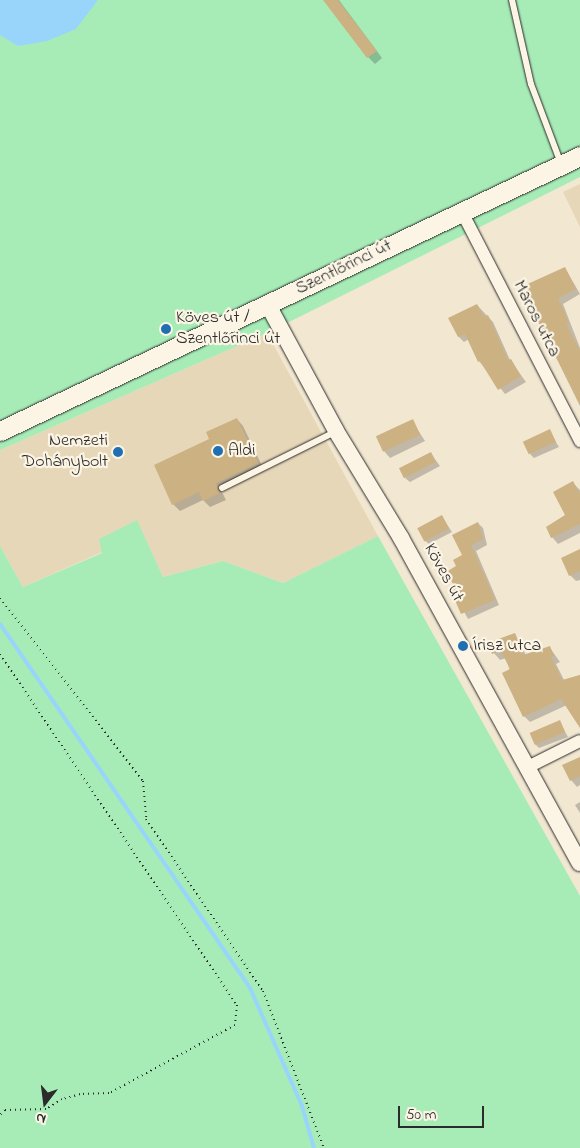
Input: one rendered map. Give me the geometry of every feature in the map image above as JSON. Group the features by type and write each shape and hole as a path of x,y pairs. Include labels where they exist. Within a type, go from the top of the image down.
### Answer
{"main road":[{"name":"Szentlőrinci út","path":"0,431 580,156"}],"street":[{"name":"Maros utca","path":"462,212 580,442"},
{"name":"Köves út","path":"268,305 336,431 401,538 580,863"},
{"path":"526,768 580,741"}],"lane":[{"path":"512,0 534,93 561,165"},
{"path":"222,488 336,431"}],"path":[{"path":"0,598 144,781 146,819 263,991 324,1148"},
{"path":"0,654 237,1005 235,1024 109,1093 80,1094 62,1099 46,1109 5,1110 0,1115"}],"shaded area":[{"path":"580,184 580,227 563,192"},
{"path":"267,333 378,536 283,583 223,561 163,577 137,521 102,552 23,587 0,546 0,450"}],"green space":[{"path":"0,0 580,0 580,177 267,333 0,450"},
{"path":"137,520 163,577 223,561 283,583 378,536 580,896 580,1148 0,1148 0,546 23,587 102,553 99,539"}],"water":[{"path":"0,0 98,0 76,29 47,41 18,46 0,35"}],"building":[{"path":"323,0 338,0 377,51 367,58"},
{"path":"565,267 576,289 558,298 569,323 566,324 580,351 580,405 521,287"},
{"path":"477,304 484,317 488,315 508,360 511,359 521,376 498,390 480,361 478,362 465,334 458,337 448,318"},
{"name":"Aldi","path":"237,418 258,463 216,483 220,493 203,501 199,492 172,505 154,465 209,439 206,432"},
{"path":"413,419 420,434 383,452 376,436"},
{"path":"550,429 556,442 529,454 523,442"},
{"path":"431,452 436,462 404,478 399,468"},
{"path":"573,481 580,494 580,524 551,538 546,527 565,515 553,492"},
{"path":"442,515 449,528 424,541 417,528"},
{"path":"478,522 483,539 471,545 495,600 461,614 450,589 455,587 446,572 456,566 453,560 462,555 452,535"},
{"path":"580,549 580,571 569,576 561,558"},
{"path":"515,633 523,655 550,646 554,656 551,657 562,680 580,675 580,728 561,699 523,717 502,673 510,669 501,651 492,654 488,643"},
{"path":"560,720 565,732 535,745 530,733"},
{"path":"580,757 580,776 570,781 562,765"}],"waterway":[{"path":"0,624 250,988 302,1106 314,1148"}],"place":[{"name":"Köves út / Szentlőrinci út","path":"166,329"},
{"name":"Aldi","path":"218,451"},
{"name":"Nemzeti Dohánybolt","path":"118,452"},
{"name":"Írisz utca","path":"463,646"}]}
